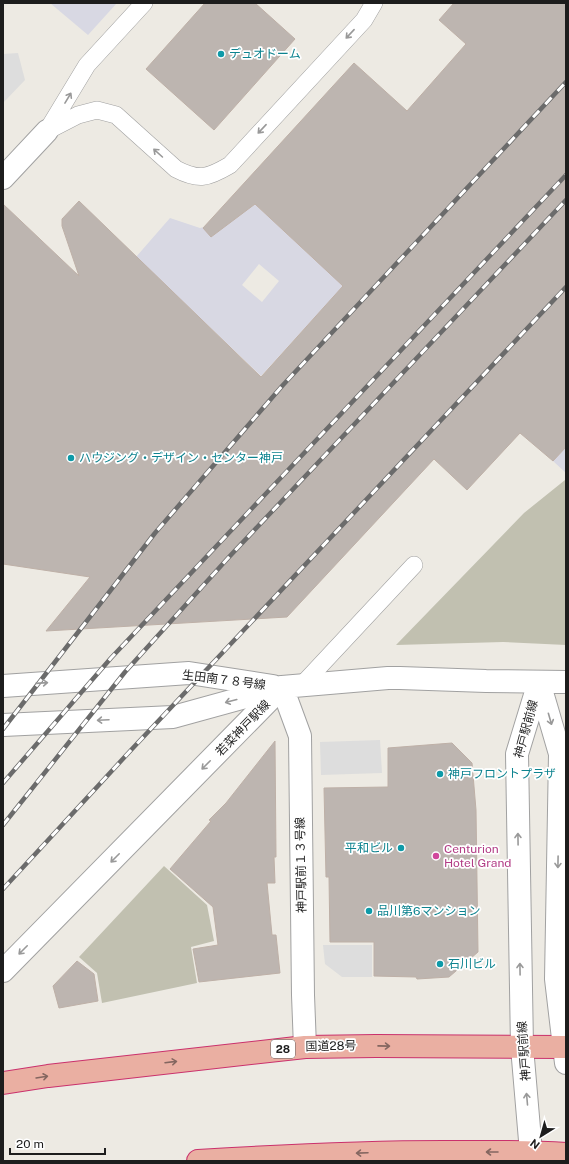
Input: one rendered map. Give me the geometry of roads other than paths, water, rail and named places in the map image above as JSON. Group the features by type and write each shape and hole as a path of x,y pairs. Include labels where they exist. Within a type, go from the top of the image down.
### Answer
{"highway":[{"name":"国道28号","path":"3,1083 48,1076 305,1046 522,1047 565,1052"},
{"path":"198,1161 265,1159 373,1152 532,1156 566,1154"}],"street":[{"path":"5,172 47,132"},
{"name":"生田南７８号線","path":"3,686 189,673 292,686"},
{"path":"292,686 400,678 566,682"},
{"name":"神戸駅前線","path":"532,1156 522,1047 517,754 540,682"},
{"name":"神戸駅前線","path":"540,682 560,754 556,979 565,1052"},
{"name":"生田南７８号線","path":"3,725 173,717 292,686"},
{"name":"若菜神戸駅線","path":"3,971 292,686"},
{"name":"神戸駅前１３号線","path":"292,686 300,736 305,1046"}],"lane":[{"path":"47,132 87,66 144,3"},
{"path":"47,132 78,116 97,110 116,115 176,169 188,175 202,177 214,174 230,165 364,20 374,3"},
{"path":"292,686 414,565"}],"railway":[{"path":"3,729 155,533 283,385 566,82"},
{"path":"3,783 111,658 566,175"},
{"path":"3,825 125,672 229,557 566,200"},
{"path":"3,889 132,749 566,287"}],"place":[{"name":"デュオドーム","path":"221,54"},
{"name":"ハウジング・デザイン・センター神戸","path":"71,458"},
{"name":"神戸フロントプラザ","path":"440,774"},
{"name":"平和ビル","path":"401,848"},
{"name":"Centurion Hotel Grand","path":"436,856"},
{"name":"品川第6マンション","path":"369,911"},
{"name":"石川ビル","path":"440,964"}]}
